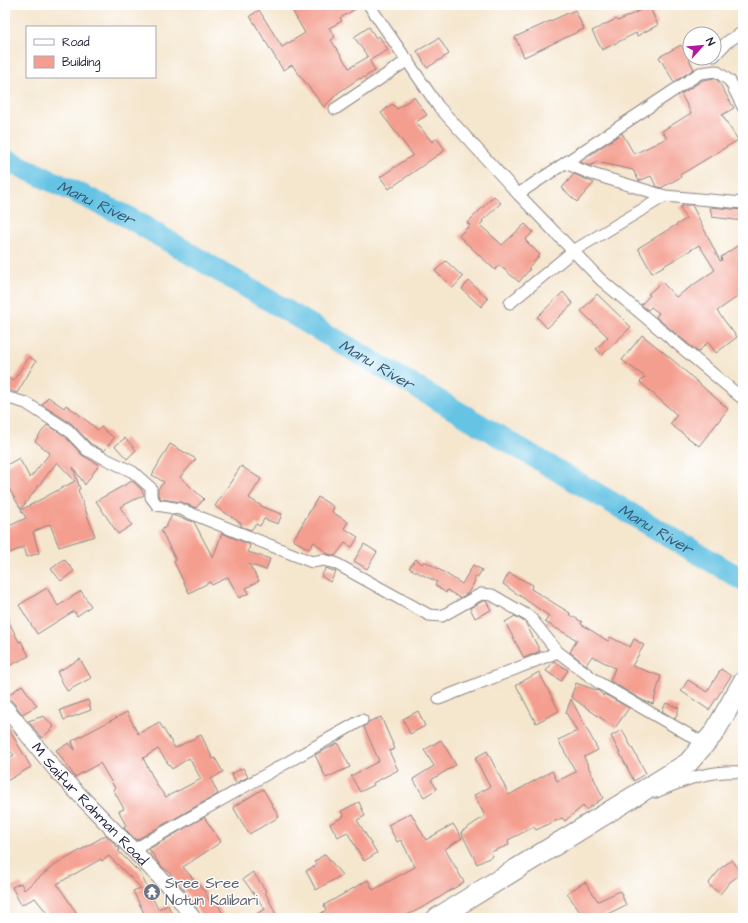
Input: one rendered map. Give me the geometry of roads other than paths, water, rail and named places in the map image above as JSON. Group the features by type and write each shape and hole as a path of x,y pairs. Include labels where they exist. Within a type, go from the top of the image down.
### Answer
{"highway":[{"path":"437,918 688,763 709,739 743,682"}],"main road":[{"name":"M Saifur Rahman Road","path":"5,707 59,774 174,892 193,918"}],"street":[{"path":"369,5 438,106 518,194 607,285 743,399"},
{"path":"722,47 727,42 743,32"},
{"path":"335,108 408,60"},
{"path":"518,194 700,73 706,66"},
{"path":"700,73 716,71 730,80 743,108"},
{"path":"565,163 589,173 665,196 743,203"},
{"path":"510,303 573,251 665,196"},
{"path":"5,397 26,403 68,430 87,450 133,472 151,488 151,497 157,505 180,509 312,562 323,560 335,563 429,615 442,616 481,594 492,595 530,617 558,652 599,683 709,739"},
{"path":"439,700 558,652"},
{"path":"133,850 362,720"},
{"path":"611,811 695,776 730,771 743,772"}],"waterway":[{"name":"Manu River","path":"5,159 126,216 743,580"}],"place":[{"name":"Sree Sree Notun Kalibari","path":"152,892"}]}
